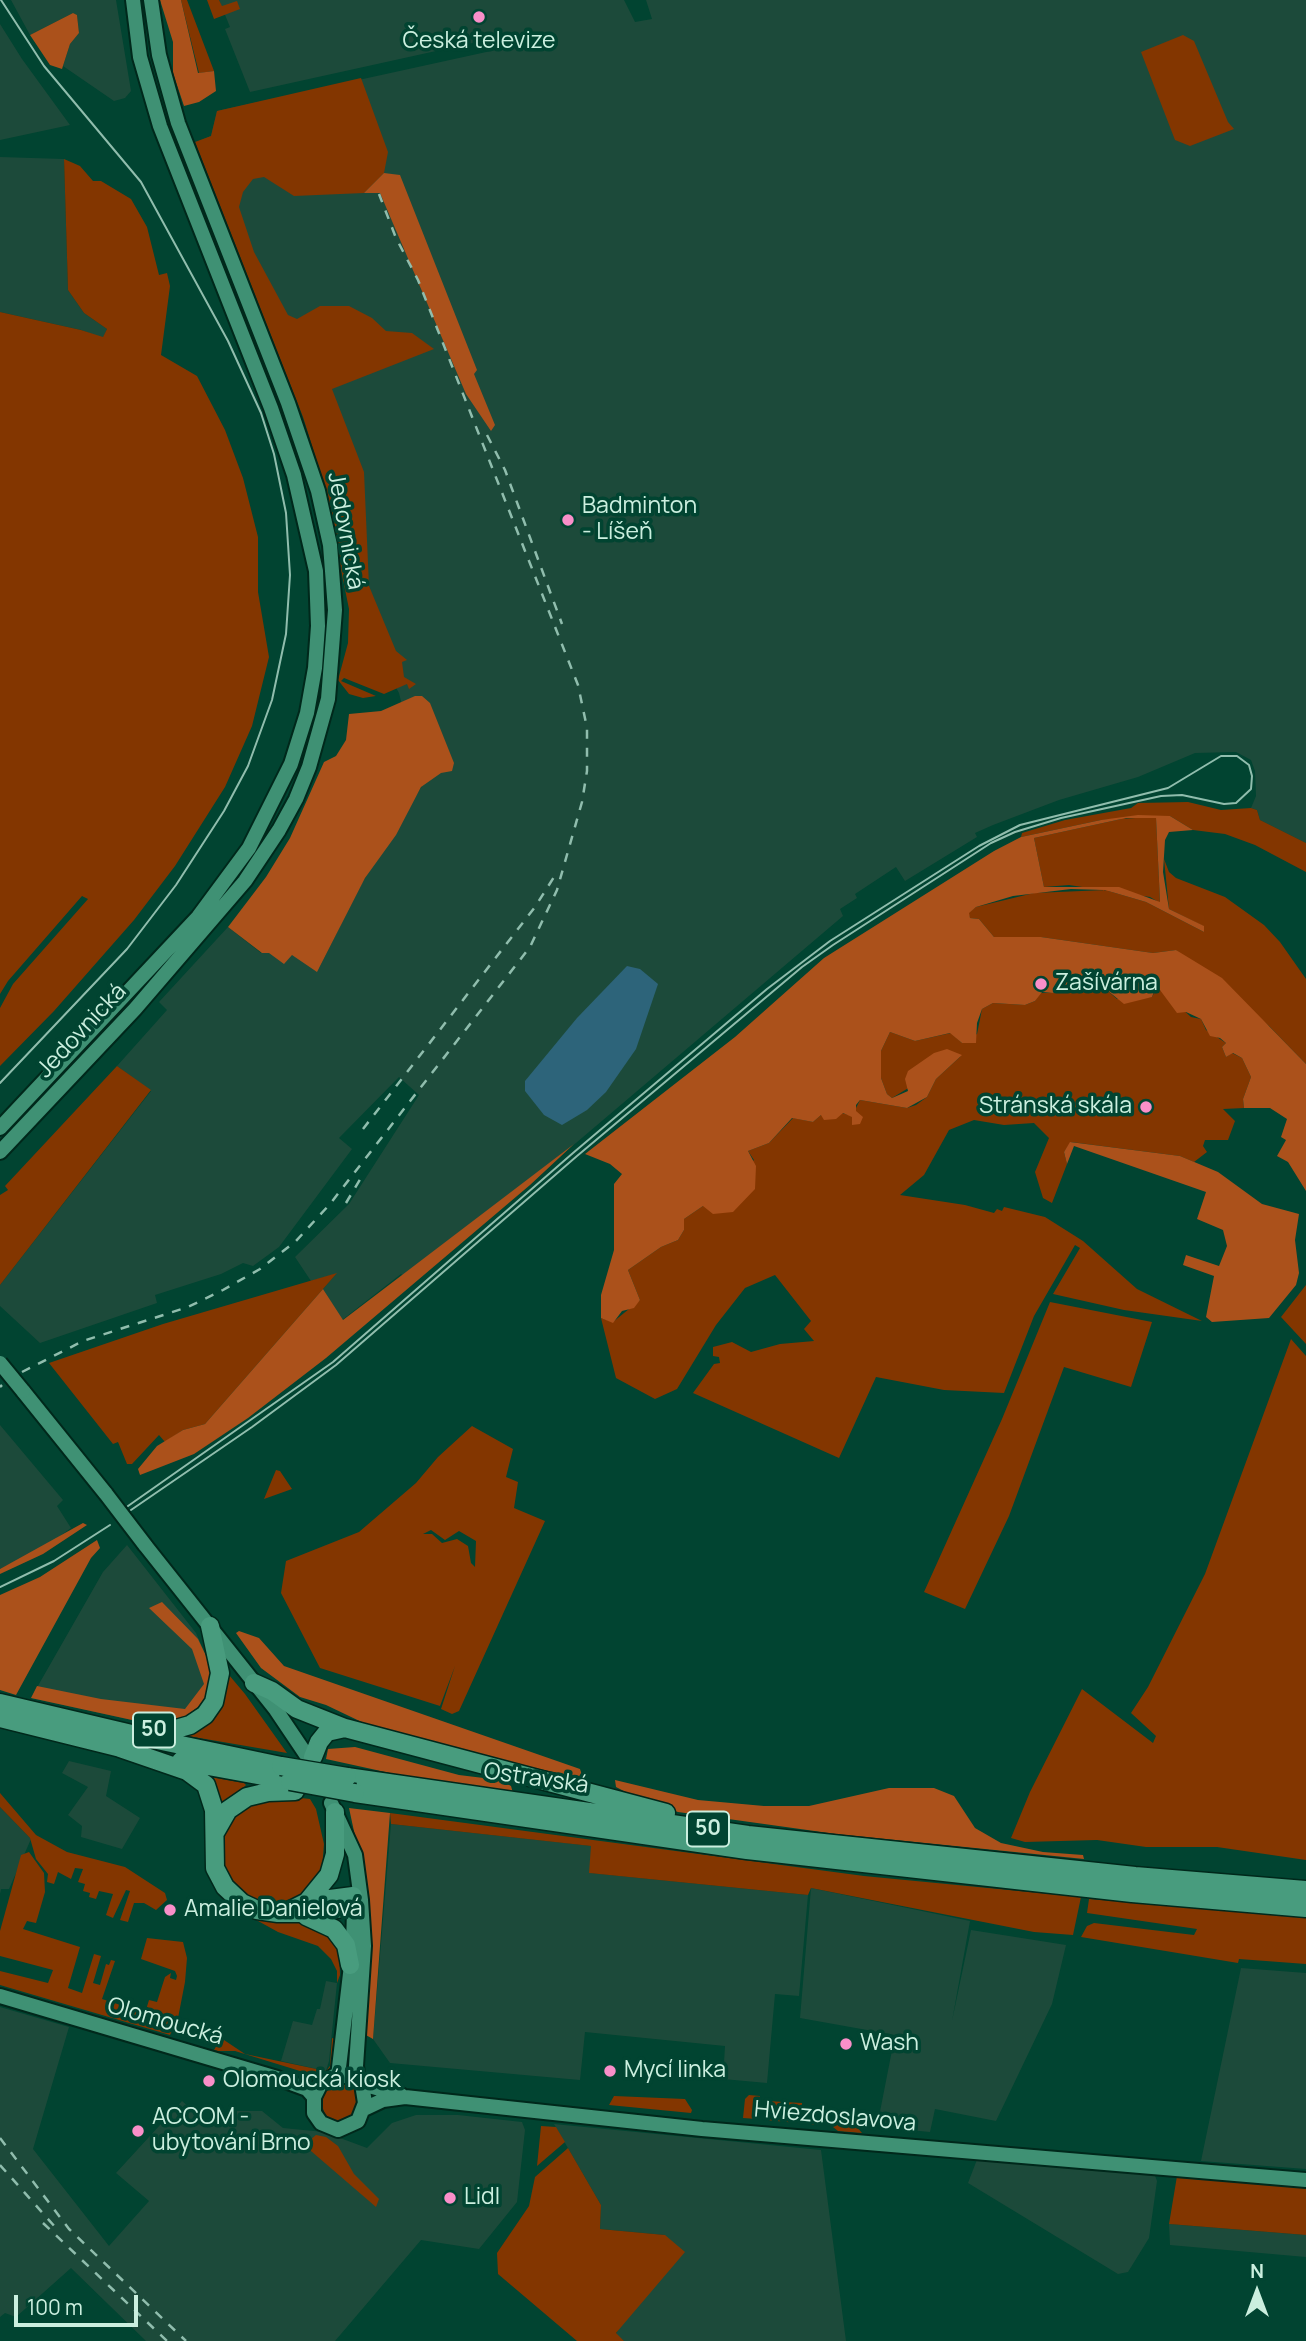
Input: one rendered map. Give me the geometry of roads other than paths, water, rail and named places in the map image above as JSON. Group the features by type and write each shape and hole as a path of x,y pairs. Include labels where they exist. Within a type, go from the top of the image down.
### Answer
{"highway":[{"name":"50","path":"37,1718 149,1730 183,1727 200,1719 214,1702 227,1663 210,1626"},
{"name":"50","path":"254,1684 272,1691 298,1709 345,1728 748,1835"},
{"name":"Ostravská","path":"1,1708 289,1779"},
{"name":"Ostravská","path":"37,1718 120,1748 289,1779 748,1835 1071,1869 1306,1890"},
{"path":"310,1756 327,1732 345,1728"},
{"name":"50","path":"120,1748 187,1770 202,1780 212,1798 215,1868 230,1893 257,1910 314,1913 354,1906"},
{"name":"50","path":"214,1838 223,1816 236,1803 289,1779 351,1785"},
{"name":"Ostravská","path":"351,1785 747,1850 1306,1908"},
{"path":"289,1911 307,1902 325,1882 332,1867 333,1807"},
{"path":"307,1902 354,1906"},
{"name":"50","path":"289,1911 318,1919 334,1929 346,1945 356,1970"}],"main road":[{"name":"Jedovnická","path":"0,1128 198,917 238,864 265,821 285,779 307,713 313,678 317,626 316,572 294,475 266,395 154,109 140,57 133,0"},
{"name":"Jedovnická","path":"0,1152 135,1009 245,881 296,799 309,767 328,699 335,610 330,545 318,491 288,403 178,123 159,55 151,0"},
{"path":"0,1363 210,1626"},
{"path":"227,1663 254,1684 310,1756"},
{"path":"322,2083 314,2097 317,2118 325,2127 334,2130 355,2124 364,2109 356,2066 354,1906 346,1849 333,1807"},
{"path":"333,1807 352,1844 363,1921 338,2076"},
{"name":"Olomoucká","path":"0,1996 277,2078 307,2089 314,2097"},
{"path":"277,2078 322,2083 338,2076 405,2097"},
{"name":"Hviezdoslavova","path":"364,2109 377,2101 405,2097 702,2129 1306,2180"}],"water":[{"path":"627,966 640,969 658,984 636,1049 606,1092 587,1110 562,1125 544,1115 525,1091 525,1081 577,1018"}],"tram line":[{"path":"0,1083 127,949 176,885 224,811 248,766 272,700 286,634 290,575 286,513 274,454 261,413 228,341 141,182 44,66 1,0"},
{"path":"128,1506 333,1362 573,1153 767,989 830,941 979,846 1020,825 1168,788 1221,756 1237,756 1249,765 1251,789 1236,803 1224,804 1182,795 1161,796 1061,818 1015,832 991,843 833,945 802,967 577,1156 336,1365 252,1427 131,1510"},
{"path":"0,1587 54,1561 110,1525"}],"railway":[{"path":"22,1372 83,1341 188,1307 260,1269 296,1241 330,1204 530,947 557,890 582,802 587,771 587,728 578,685 418,280 396,238 379,194"},
{"path":"487,435 505,470 562,624"},
{"path":"363,1129 535,907 554,877"},
{"path":"346,1203 362,1176"},
{"path":"0,2138 69,2229 186,2341"},
{"path":"0,2165 56,2228"},
{"path":"43,2223 167,2341"}],"place":[{"name":"Česká televize","path":"479,17"},
{"name":"Badminton - Líšeň","path":"568,520"},
{"name":"Zašívárna","path":"1041,984"},
{"name":"Stránská skála","path":"1146,1107"},
{"name":"Amalie Danielová","path":"170,1910"},
{"name":"Wash","path":"846,2044"},
{"name":"Mycí linka","path":"610,2071"},
{"name":"Olomoucká kiosk","path":"209,2081"},
{"name":"ACCOM - ubytování Brno","path":"138,2131"},
{"name":"Lidl","path":"450,2198"}]}
